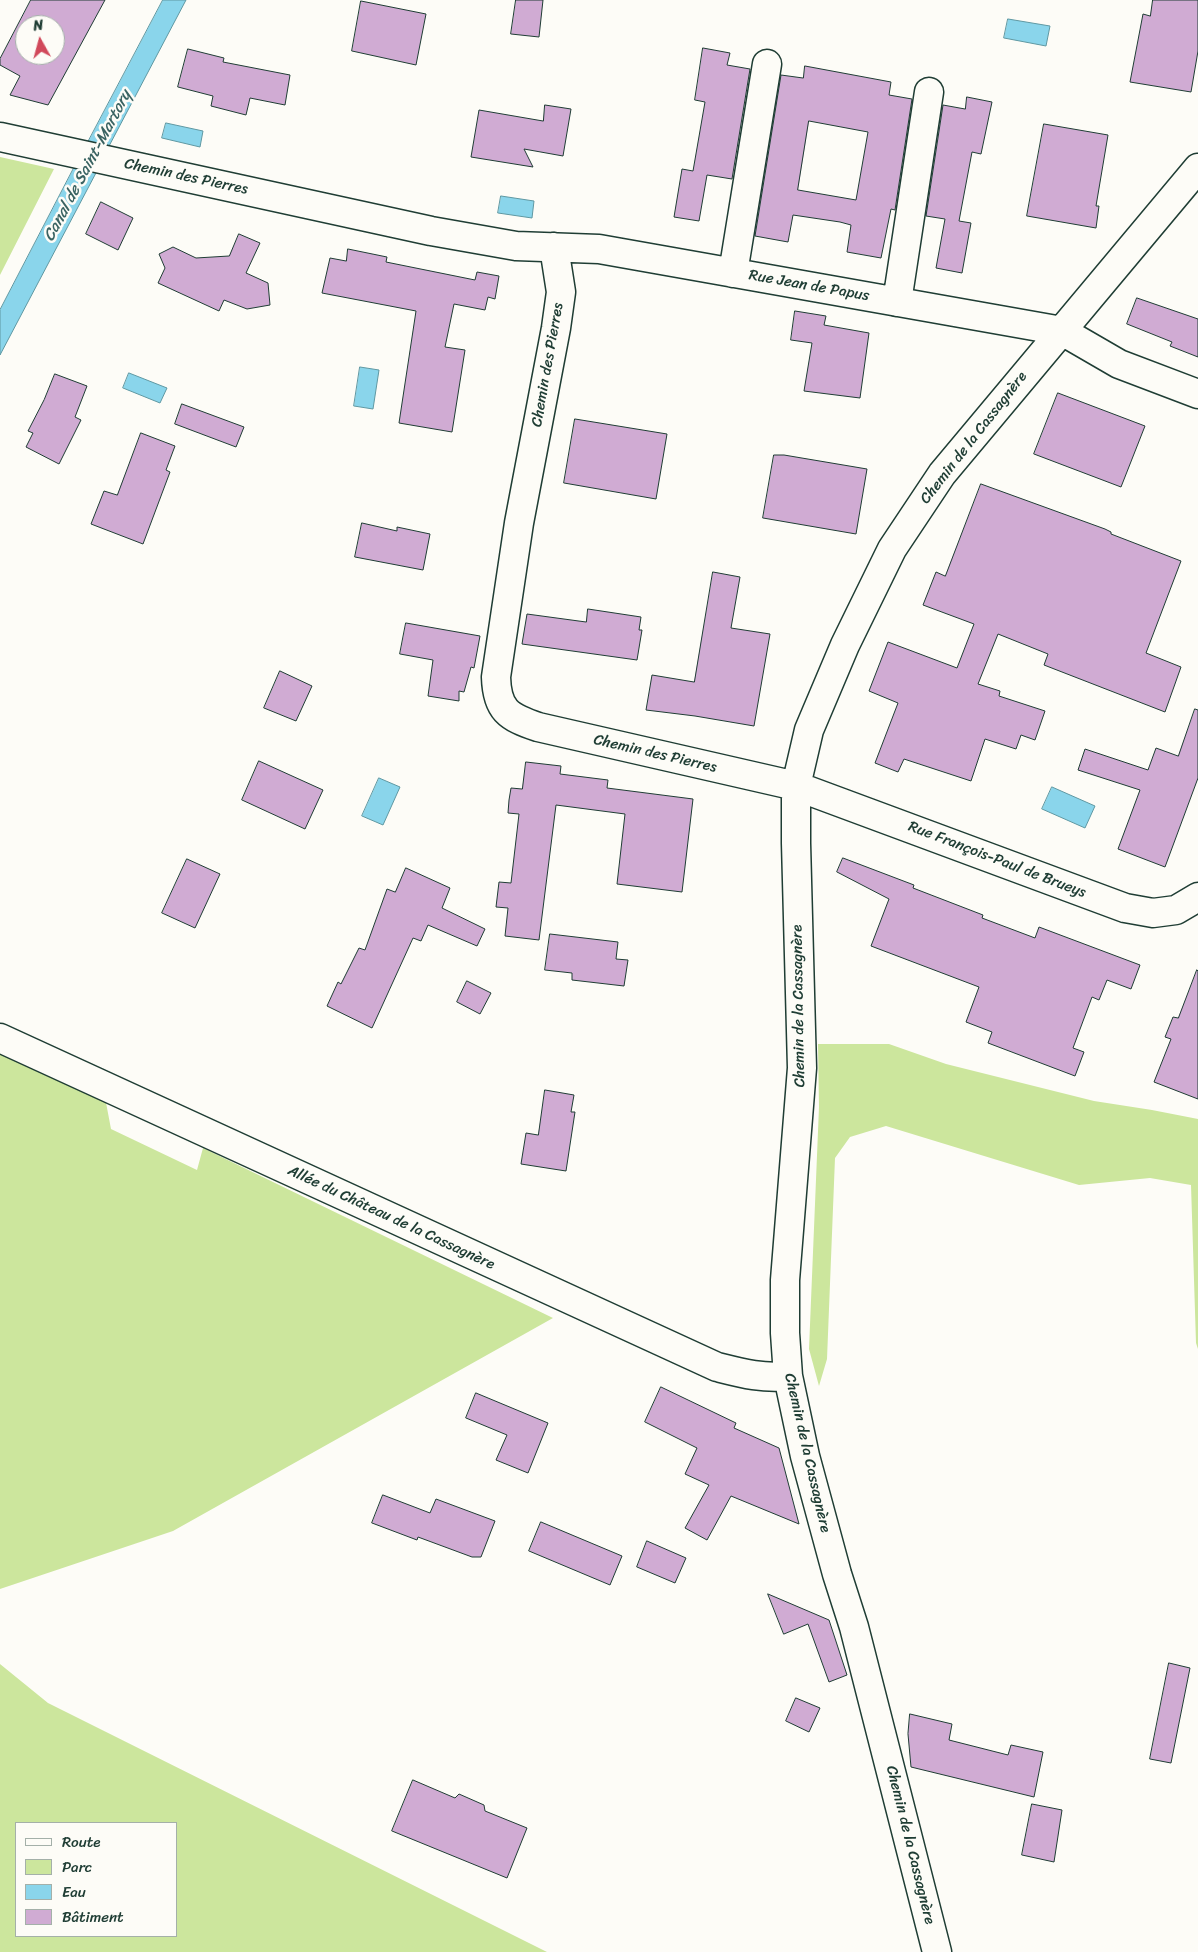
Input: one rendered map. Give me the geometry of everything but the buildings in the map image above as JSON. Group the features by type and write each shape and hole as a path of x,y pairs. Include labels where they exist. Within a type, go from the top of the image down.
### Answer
{"street":[{"path":"733,273 767,64"},
{"path":"897,302 929,92"},
{"name":"Chemin des Pierres","path":"0,137 431,231 516,246 554,247 561,292 518,532 496,677 499,700 508,714 517,720 538,727 796,786"},
{"name":"Chemin de la Cassagnère","path":"937,1952 854,1627 837,1574 805,1456 788,1376 785,1333 785,1280 802,1068 796,786 809,730 845,645 892,549 942,474 1198,168"},
{"name":"Rue Jean de Papus","path":"554,247 599,249 1062,331"},
{"path":"1062,331 1119,364 1198,394"},
{"name":"Rue François-Paul de Brueys","path":"796,786 1125,908 1153,913 1176,910 1198,897"},
{"name":"Allée du Château de la Cassagnère","path":"0,1038 717,1366 744,1374 775,1378 788,1376"}],"green space":[{"path":"0,157 54,169 0,275"},
{"path":"818,1044 889,1044 946,1064 1094,1101 1198,1119 1198,1349 1196,1343 1191,1185 1150,1178 1079,1185 886,1126 850,1137 835,1158 827,1359 819,1386 809,1349 819,1107"},
{"path":"0,1046 104,1092 111,1129 197,1170 203,1148 553,1318 173,1531 0,1589"},
{"path":"0,1664 48,1703 547,1952 0,1952"}],"water":[{"path":"163,0 186,0 108,148 87,144"},
{"path":"1008,19 1050,26 1046,46 1004,38"},
{"path":"166,123 203,131 200,147 162,138"},
{"path":"75,166 97,171 0,355 0,310"},
{"path":"501,196 534,201 532,218 498,213"},
{"path":"360,367 379,370 373,409 354,406"},
{"path":"129,373 167,388 160,403 123,388"},
{"path":"379,778 400,787 383,825 362,816"},
{"path":"1052,787 1095,806 1085,828 1042,809"}],"water label":[{"name":"Canal de Saint-Martory","path":"88,166"}]}
